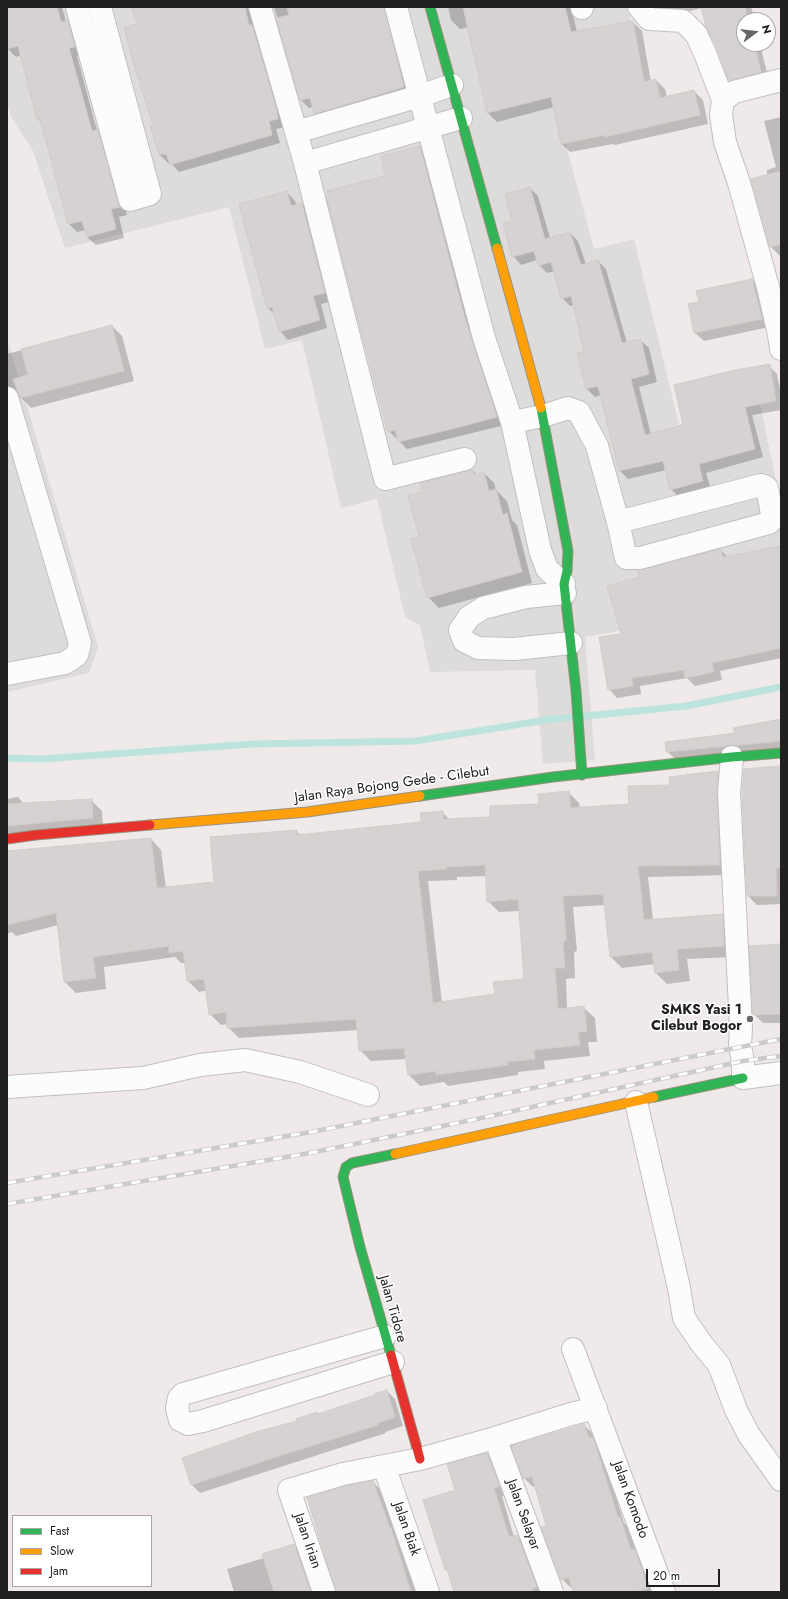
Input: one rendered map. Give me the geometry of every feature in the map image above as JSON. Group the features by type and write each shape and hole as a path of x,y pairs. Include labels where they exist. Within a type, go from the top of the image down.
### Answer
{"street":[{"path":"78,7 130,200 150,194 100,7"},
{"path":"260,7 305,163 385,479 466,459"},
{"path":"396,7 484,338 512,422 540,550 547,568 564,588"},
{"path":"430,7 543,416 568,551 564,588 576,691 582,775"},
{"path":"639,7 649,19 684,21 696,34 704,51 723,100 721,115 725,142 739,184 768,288 781,349"},
{"path":"723,100 734,92 781,80"},
{"path":"296,132 420,96 452,85"},
{"path":"305,163 461,118"},
{"path":"7,398 80,644 77,655 65,664 7,674"},
{"path":"512,422 543,416 568,408 579,412 597,446 618,522 626,558 640,558 761,526 772,522 773,519 767,488 761,485 618,522"},
{"path":"564,588 483,608 469,617 460,630 464,642 478,648 514,649 571,643"},
{"name":"Jalan Raya Bojong Gede - Cilebut","path":"7,839 36,835 307,812 546,778 732,757 781,753"},
{"path":"732,757 729,793 741,1027 740,1046 743,1061 743,1078"},
{"path":"7,1087 143,1078 200,1065 245,1060 300,1072 368,1095"},
{"path":"781,1073 743,1078 636,1102 679,1288 684,1318 701,1343 719,1365 736,1410 749,1434 781,1480"},
{"name":"Jalan Tidore","path":"420,1459 360,1247 343,1177 346,1167 352,1163 636,1102"},
{"path":"385,1336 183,1394 179,1398 177,1408 180,1420 188,1424 203,1421 393,1362"},
{"name":"Jalan Komodo","path":"573,1348 664,1592"},
{"path":"384,1466 420,1459 596,1408"},
{"name":"Jalan Selayar","path":"495,1438 552,1592"},
{"name":"Jalan Irian","path":"324,1592 290,1490 343,1474 384,1466"},
{"name":"Jalan Biak","path":"384,1466 428,1592"}],"shaded area":[{"path":"7,7 629,7 631,23 538,41 594,249 634,239 679,425 760,404 781,504 781,601 585,637 595,760 543,764 535,670 430,672 420,625 405,617 377,499 341,508 302,340 265,349 229,207 65,248 33,151 11,117 7,103"},
{"path":"7,338 98,647 89,673 7,692"}],"building":[{"path":"7,7 57,7 61,22 68,20 75,47 69,48 92,131 98,130 120,207 111,209 116,229 87,237 82,221 68,224 40,119 37,120 18,46 7,49"},
{"path":"131,7 245,7 249,25 252,25 276,107 278,119 269,121 272,135 170,165 166,153 159,155 150,126 153,125 133,62 124,27 137,24"},
{"path":"287,7 384,7 404,87 314,114 310,98 300,100 276,18 289,15"},
{"path":"463,7 565,7 571,32 633,21 644,82 656,79 660,98 694,90 700,115 605,137 605,135 561,144 551,97 487,113"},
{"path":"701,7 745,7 746,12 736,12 736,52 756,52 761,72 729,81 716,46 706,27"},
{"path":"420,146 465,318 497,417 398,442 395,430 388,432 326,197 329,196 327,191 385,176 381,156"},
{"path":"781,171 781,244 770,247 751,179"},
{"path":"530,187 545,239 570,232 581,265 598,260 622,343 641,339 649,374 631,379 645,435 683,425 674,385 735,370 770,364 776,401 745,407 755,449 699,464 703,481 670,490 663,461 619,471 598,386 586,389 577,353 584,352 571,296 561,299 551,262 538,266 534,251 512,257 503,223 512,221 505,194"},
{"path":"287,191 291,206 302,203 325,293 313,296 320,320 279,332 272,307 267,309 239,204"},
{"path":"752,279 762,319 694,333 688,304 699,302 696,291"},
{"path":"112,325 124,371 20,398 13,379 28,375 21,349"},
{"path":"472,469 474,474 484,472 489,491 496,489 503,515 507,513 522,572 427,598 411,539 419,537 408,495 422,492 420,483"},
{"path":"781,546 781,648 712,663 714,672 685,678 684,670 632,678 633,686 608,690 599,637 621,634 607,586 639,577 637,570 721,549 723,557"},
{"path":"781,719 781,741 666,752 665,742 735,733 733,728"},
{"path":"781,766 781,868 776,868 777,896 747,896 742,793 744,769"},
{"path":"718,771 717,794 720,865 638,866 644,920 723,914 724,946 677,949 679,970 655,973 652,952 610,957 603,894 563,896 566,941 563,941 565,968 555,968 558,1009 584,1006 587,1031 578,1032 580,1045 534,1050 535,1059 507,1062 508,1065 436,1075 436,1071 408,1075 404,1048 359,1051 356,1019 227,1028 226,1012 209,1015 204,979 187,981 183,951 169,953 169,946 93,957 96,978 64,982 56,913 7,925 7,851 151,838 157,888 214,882 210,837 297,830 297,835 421,822 420,813 443,811 443,819 490,817 490,806 539,804 538,794 569,791 571,808 629,804 628,786 670,785 669,777","holes":["485,865 487,902 518,899 524,979 493,982 495,994 433,1003 418,871 447,869 446,867"]},
{"path":"92,799 93,818 7,826 7,804"},
{"path":"781,944 781,1014 753,1015 749,946"},
{"path":"387,1390 395,1417 378,1423 378,1425 191,1485 182,1458 259,1431 297,1421 296,1419 317,1412 318,1414"},
{"path":"584,1424 589,1438 593,1437 618,1518 620,1517 631,1550 635,1549 648,1588 635,1592 573,1592 569,1577 561,1580 541,1527 546,1526 532,1476 523,1479 511,1446"},
{"path":"487,1453 500,1486 494,1488 509,1537 517,1535 537,1587 532,1589 533,1592 454,1592 447,1569 445,1570 423,1500 455,1490 447,1464"},
{"path":"373,1481 391,1528 411,1592 336,1592 307,1498 346,1486"},
{"path":"294,1544 311,1592 274,1592 262,1554"}],"waterway":[{"path":"7,758 42,759 253,744 416,741 546,720 686,706 781,687"}],"railway":[{"path":"7,1183 311,1132 781,1039"},
{"path":"7,1204 310,1153 472,1120 743,1061 781,1056"}],"traffic: fast":[{"path":"430,7 497,248"},
{"path":"541,408 568,551 567,571 564,584 576,691 582,775"},
{"path":"420,796 553,777 781,753"},
{"path":"654,1097 743,1078"},
{"path":"391,1355 360,1247 343,1177 346,1167 352,1163 395,1154"}],"traffic: slow":[{"path":"497,248 541,408"},
{"path":"150,825 307,812 420,796"},
{"path":"395,1154 654,1097"}],"traffic: jam":[{"path":"7,839 150,825"},
{"path":"391,1355 420,1459"}],"place":[{"name":"SMKS Yasi 1 Cilebut Bogor","path":"750,1019"}]}
